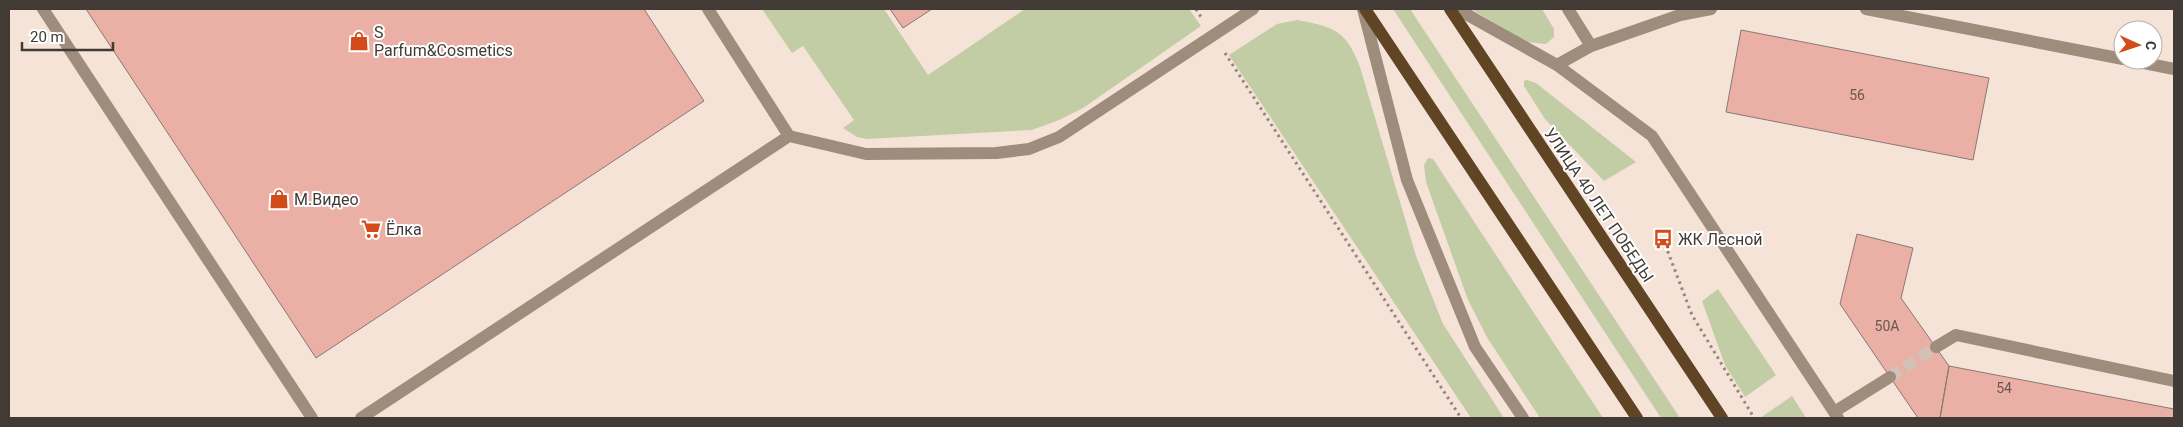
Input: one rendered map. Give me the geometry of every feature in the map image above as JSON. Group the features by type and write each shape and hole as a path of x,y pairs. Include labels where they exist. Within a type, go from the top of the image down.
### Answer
{"main road":[{"path":"1364,9 1637,418"},
{"name":"УЛИЦА 40 ЛЕТ ПОБЕДЫ","path":"1450,9 1722,418"}],"street":[{"path":"43,9 312,418"},
{"path":"708,9 789,136 866,154 996,153 1029,149 1059,137 1253,9"},
{"path":"1364,9 1407,180 1475,346 1523,418"},
{"path":"1457,9 1557,66 1652,136 1836,415 1890,377"},
{"path":"1568,9 1591,46"},
{"path":"1557,66 1591,46 1680,15 1712,9"},
{"path":"1866,9 2113,57"},
{"path":"362,418 789,136"},
{"path":"1936,347 1956,335 2174,381"}],"path":[{"path":"1196,9 1461,418"},
{"path":"1663,239 1692,315 1753,416"}],"green space":[{"path":"762,9 884,9 928,75 1025,9 1189,9 1201,26 1083,108 1059,120 1032,130 867,139 857,137 843,128 854,120 803,46 792,53"},
{"path":"1393,9 1410,9 1680,418 1661,418"},
{"path":"1471,9 1542,9 1554,29 1554,37 1546,44 1527,42"},
{"path":"1297,20 1330,28 1337,32 1344,38 1355,55 1416,256 1443,324 1504,418 1471,418 1229,55 1277,24"},
{"path":"1524,81 1536,83 1636,162 1604,181 1545,119 1524,86"},
{"path":"1428,158 1433,159 1603,418 1540,418 1488,339 1468,300 1426,182 1424,165"},
{"path":"1718,289 1776,375 1745,397 1725,365 1702,301"},
{"path":"1792,396 1806,418 1760,418"}],"building":[{"name":"Ёлка","path":"86,9 644,9 704,101 316,358"},
{"path":"890,9 932,9 903,28"},
{"path":"1741,30 1989,78 1973,160 1726,112"},
{"path":"1857,234 1913,248 1901,298 1949,366 1940,418 1918,418 1840,304"},
{"path":"1949,366 2174,409 2174,418 1940,418"}],"tunnel":[{"path":"1890,377 1936,347"}],"place":[{"name":"S Parfum&Cosmetics","path":"359,41"},
{"name":"М.Видео","path":"279,199"},
{"name":"Ёлка","path":"371,229"},
{"name":"ЖК Лесной","path":"1663,239"}]}
